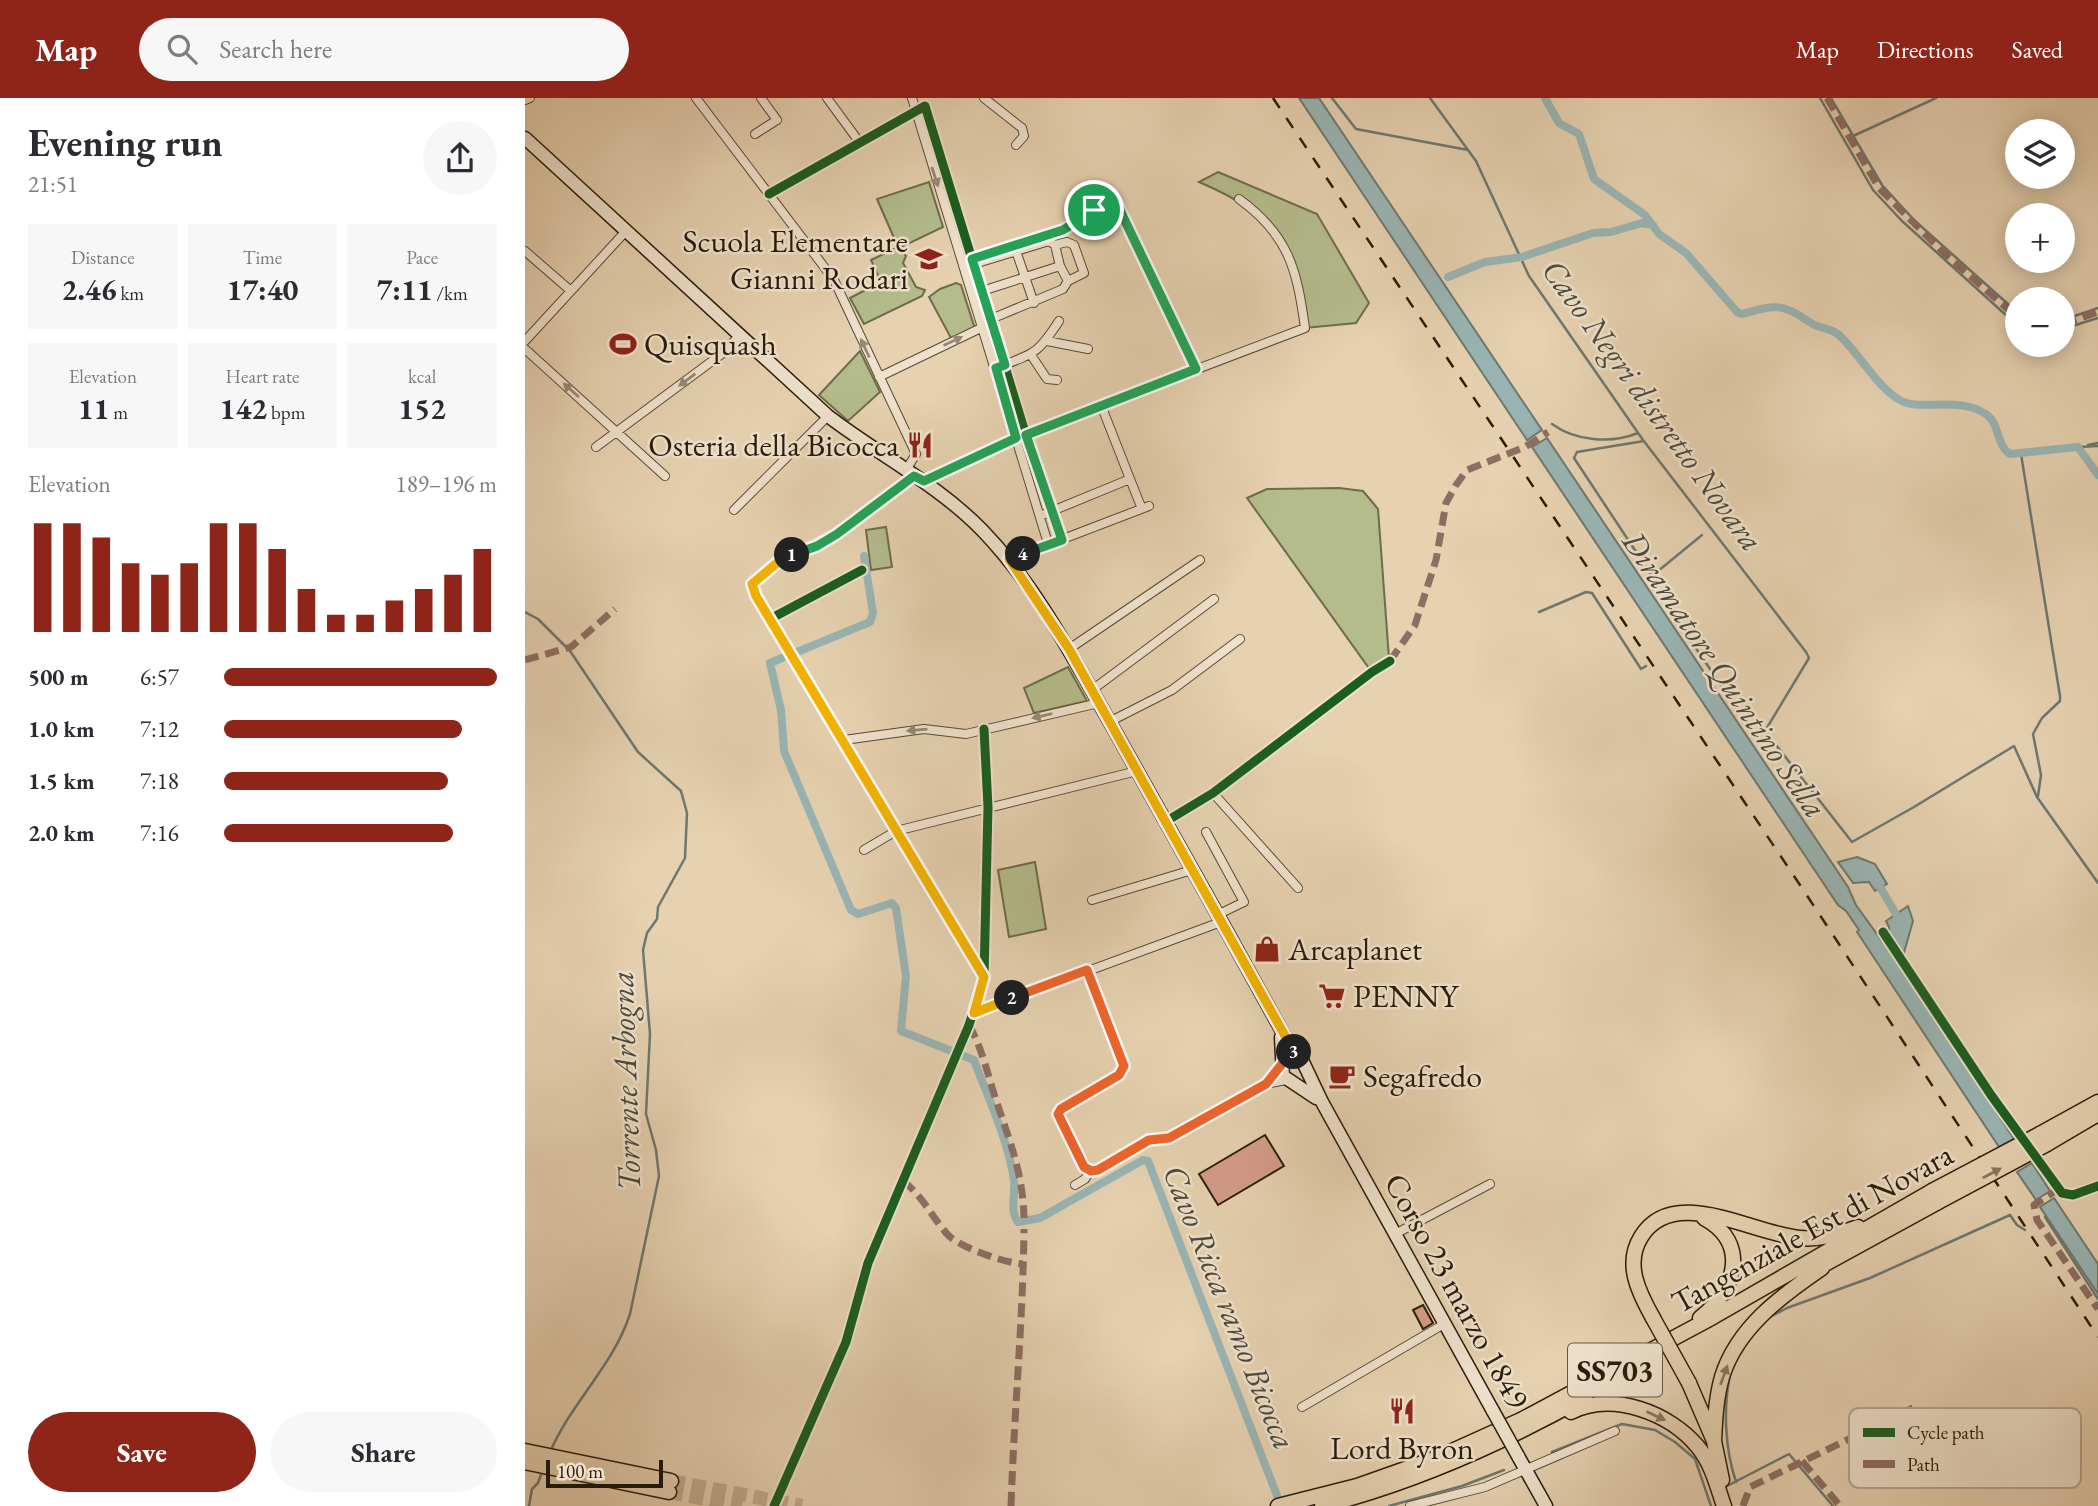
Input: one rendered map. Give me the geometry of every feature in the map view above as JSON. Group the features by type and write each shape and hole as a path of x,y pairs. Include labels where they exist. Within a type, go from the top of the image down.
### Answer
{"highway":[{"name":"Tangenziale Est di Novara","path":"1278,1506 1357,1486 1439,1457 1521,1420 2043,1138 2098,1102"},
{"name":"Tangenziale Est di Novara","path":"2043,1138 2098,1115"},
{"name":"Tangenziale Est di Novara","path":"1322,1506 1439,1469 1521,1433 1835,1259 1935,1197"},
{"name":"SS703","path":"1722,1494 1714,1441 1689,1382 1640,1295 1633,1274 1638,1241 1647,1227 1671,1213 1689,1212 1722,1218 1784,1236 1822,1237 1857,1227 1935,1197"},
{"name":"SS703","path":"1673,1339 1708,1312 1721,1297 1730,1280 1733,1264 1729,1240 1706,1219 1689,1212"},
{"name":"SS703","path":"1714,1441 1722,1376 1754,1322 1778,1299 1835,1259"},
{"name":"SS703","path":"1521,1433 1588,1407 1625,1405 1639,1409 1670,1423 1699,1447 1722,1494"},
{"path":"525,1451 546,1461 670,1486"},
{"path":"525,1462 546,1461"}],"main road":[{"path":"525,138 828,416 872,450 957,506 1009,559 1069,649 1298,1058"},
{"path":"1280,1028 1284,1074"},
{"path":"1284,1074 1289,1058 1298,1058"},
{"name":"Corso 23 marzo 1849","path":"1298,1058 1546,1506"},
{"path":"1284,1074 1300,1080 1305,1070"},
{"name":"Corso 23 marzo 1849","path":"1284,1074 1321,1102"}],"street":[{"path":"525,100 530,98"},
{"path":"696,98 834,280 916,454 915,476"},
{"path":"755,135 777,120 761,98"},
{"path":"912,98 983,327 1026,435 1062,540"},
{"path":"984,98 1022,128 1024,135 1016,145"},
{"path":"831,99 860,143"},
{"path":"769,194 925,106 991,319 1016,438 1046,537"},
{"path":"984,977 756,596 752,584 778,562 837,534 915,476 1305,328 1294,267 1268,224 1238,199"},
{"path":"973,262 1063,230 1094,210 1116,202 1196,369"},
{"path":"525,341 626,231"},
{"path":"973,262 1049,241 1055,245 1067,281"},
{"path":"991,319 1063,289 1067,281 1084,273 1074,245 1067,242 1055,245"},
{"path":"525,251 571,291"},
{"path":"1016,251 1034,303"},
{"path":"982,291 1060,266"},
{"path":"1000,366 1031,355 1047,341 1059,321"},
{"path":"879,377 983,327"},
{"path":"596,447 723,353 739,336"},
{"path":"1047,341 1088,349"},
{"path":"525,349 665,477"},
{"path":"1031,355 1047,379 1057,380"},
{"path":"1009,559 1144,505 1130,479 1101,405"},
{"path":"734,510 828,416"},
{"path":"1040,516 1130,479"},
{"path":"1069,649 1200,561"},
{"path":"770,619 862,570"},
{"path":"1092,690 1214,599"},
{"path":"1109,722 1171,690 1240,639"},
{"path":"1165,822 1213,793 1372,671 1390,661"},
{"path":"844,740 924,729 966,734 1099,703"},
{"path":"773,1506 846,1342 868,1263 974,1013 984,977 988,807 984,729"},
{"path":"864,850 896,831 1137,771"},
{"path":"1213,793 1299,888"},
{"path":"974,1013 1219,919 1244,902 1206,832"},
{"path":"1091,900 1192,870"},
{"path":"1883,932 1991,1095 2062,1193 2073,1195 2098,1185"},
{"path":"1087,970 1122,1060 1122,1073 1061,1109 1058,1114 1084,1167 1090,1171 1098,1170 1149,1140 1169,1138 1284,1074"},
{"path":"1075,1185 1085,1179 1090,1171"},
{"path":"1395,1234 1490,1184"},
{"path":"1302,1407 1444,1324"},
{"path":"1410,1506 1485,1487 1615,1430"}],"green space":[{"path":"1218,172 1317,214 1369,303 1356,323 1305,328 1295,270 1285,248 1276,234 1255,213 1229,196 1199,182"},
{"path":"929,182 943,227 899,248 906,256 903,263 916,287 925,290 922,296 864,324 850,298 881,282 871,260 898,247 877,199"},
{"path":"956,283 961,285 975,329 952,340 929,297"},
{"path":"860,351 880,392 848,421 819,395"},
{"path":"1339,488 1363,491 1378,509 1389,658 1371,671 1247,498 1267,489"},
{"path":"886,527 892,567 871,570 866,530"},
{"path":"1068,667 1087,701 1034,713 1024,688"},
{"path":"1035,862 1046,929 1009,937 998,870"}],"water":[{"path":"1299,98 1319,98 1542,430 1527,440"},
{"path":"1547,438 1848,887 1856,905 1882,941 1886,942 2014,1139 1999,1147 1857,932 1859,930 1846,911 1838,905 1532,447"},
{"path":"1857,857 1875,864 1887,884 1875,891 1869,882 1853,883 1838,862"},
{"path":"1908,906 1913,921 1903,956 1889,936 1886,921"},
{"path":"2032,1163 2050,1191 2036,1200 2017,1172"},
{"path":"2054,1198 2098,1264 2098,1294 2040,1207"}],"building":[{"path":"1265,1135 1284,1166 1218,1205 1199,1174"},
{"path":"1423,1305 1433,1323 1423,1329 1413,1310"}],"waterway":[{"path":"1332,98 1356,129 1468,150"},
{"name":"Cavo Negri distretto Novara","path":"1430,98 1476,161 1529,276 1643,440 1806,652 1809,658 1765,731"},
{"path":"1545,98 1559,123 1579,134 1594,179 1645,215 1659,234 1686,253 1737,312 1742,314 1770,307 1792,311 1815,325 1837,333 1882,386 1898,399 1916,405 1975,408 1986,414 1994,423 2002,445 2010,454 2078,447 2098,475"},
{"path":"1820,98 1873,190 1902,221 2005,314"},
{"path":"1831,98 1882,185 1914,220 2005,301"},
{"path":"1853,136 1936,98"},
{"path":"1448,277 1485,262 1522,257 1593,233 1611,232 1642,223 1653,225"},
{"path":"2075,316 2098,308"},
{"path":"2075,325 2098,318"},
{"path":"1552,424 1571,434 1594,439 1616,439 1638,433"},
{"name":"Diramatore Quintino Sella","path":"1644,441 1577,452 1574,458 1652,576 1702,535"},
{"path":"2088,445 2098,443"},
{"path":"2078,447 2098,446"},
{"path":"2021,454 2060,696 2060,701 2042,718 2033,734 2041,775 2038,796"},
{"name":"Cavo Ricca ramo Bicocca","path":"797,652 870,622 873,613 864,556"},
{"path":"1539,612 1586,592 1592,593 1641,669 1646,666"},
{"name":"Torrente Arbogna","path":"525,612 538,619 570,651 638,752 681,791 687,813 685,858 658,907 657,919 647,933 643,950 650,1034 646,1114 656,1150 659,1176 630,1314 614,1350 551,1450"},
{"name":"Cavo Negri distretto Novara","path":"1687,635 1748,725 1757,723 1765,731 1852,842 2014,746 2037,797 2098,883"},
{"name":"Cavo Ricca ramo Bicocca","path":"782,658 770,663 781,710 784,751 851,910 858,914 892,903 896,908 906,976 901,1031 974,1060 1007,1149 1014,1180 1013,1207 1018,1222 1040,1218 1143,1160 1148,1161 1281,1506"},
{"path":"1876,880 1901,923"},
{"path":"1768,1318 1787,1308 1870,1278 2010,1215 2017,1225 2025,1230"},
{"path":"2045,1217 2098,1299"},
{"path":"1730,1375 1726,1429 1736,1482"},
{"path":"1552,1452 1622,1424 1655,1430 1695,1459 1711,1506"},
{"path":"1725,1487 1789,1454 1833,1506"},
{"name":"Torrente Arbogna","path":"529,1506 532,1489 538,1483 543,1469"},
{"path":"1389,1506 1462,1486 1504,1470"}],"tunnel":[{"path":"671,1481 802,1506"},
{"path":"669,1492 742,1506"}],"railway":[{"path":"1273,98 1804,891 2098,1337"}],"marked path":[{"path":"1827,98 1879,188 1943,252 2005,307"},
{"path":"2075,320 2098,312"},
{"path":"1390,661 1415,625 1436,560 1446,503 1456,485 1467,470 1525,447 1548,432"},
{"path":"525,660 571,647 615,609"},
{"path":"969,1025 981,1051 1014,1156 1021,1186 1024,1218"},
{"path":"903,1181 954,1240 984,1254 1023,1264"},
{"path":"2060,1188 2034,1205 2037,1220 2098,1309"},
{"path":"1011,1506 1024,1229"},
{"path":"1743,1506 1750,1487 1849,1439"},
{"path":"1802,1461 1840,1506"}],"cycle path":[{"path":"769,194 925,106 1024,429 1061,540"},
{"path":"862,570 770,619 752,584 778,562 837,534 914,476"},
{"path":"1165,822 1213,793 1390,661"},
{"path":"774,1506 846,1342 868,1263 969,1025 984,977 988,807 984,729"},
{"path":"1883,932 1991,1095 2062,1193 2073,1195 2098,1186"}],"place":[{"name":"Scuola Elementare Gianni Rodari","path":"929,259"},
{"name":"Quisquash","path":"623,344"},
{"name":"Osteria della Bicocca","path":"920,445"},
{"name":"Arcaplanet","path":"1267,949"},
{"name":"PENNY","path":"1332,996"},
{"name":"Segafredo","path":"1342,1076"},
{"name":"Lord Byron","path":"1402,1411"}],"route":[{"path":"1116,202 1196,369 1026,435 1062,540 1009,559 1069,649 1298,1058 1286,1059 1266,1084 1169,1138 1149,1140 1098,1170 1091,1171 1084,1167 1059,1121 1058,1114 1061,1109 1122,1073 1124,1066 1087,970 974,1013 984,977 756,596 752,584 778,562 817,546 837,534 914,476 924,481 985,455 1016,438 996,368 1005,365 972,259 1063,230 1094,210 1116,202"}]}
